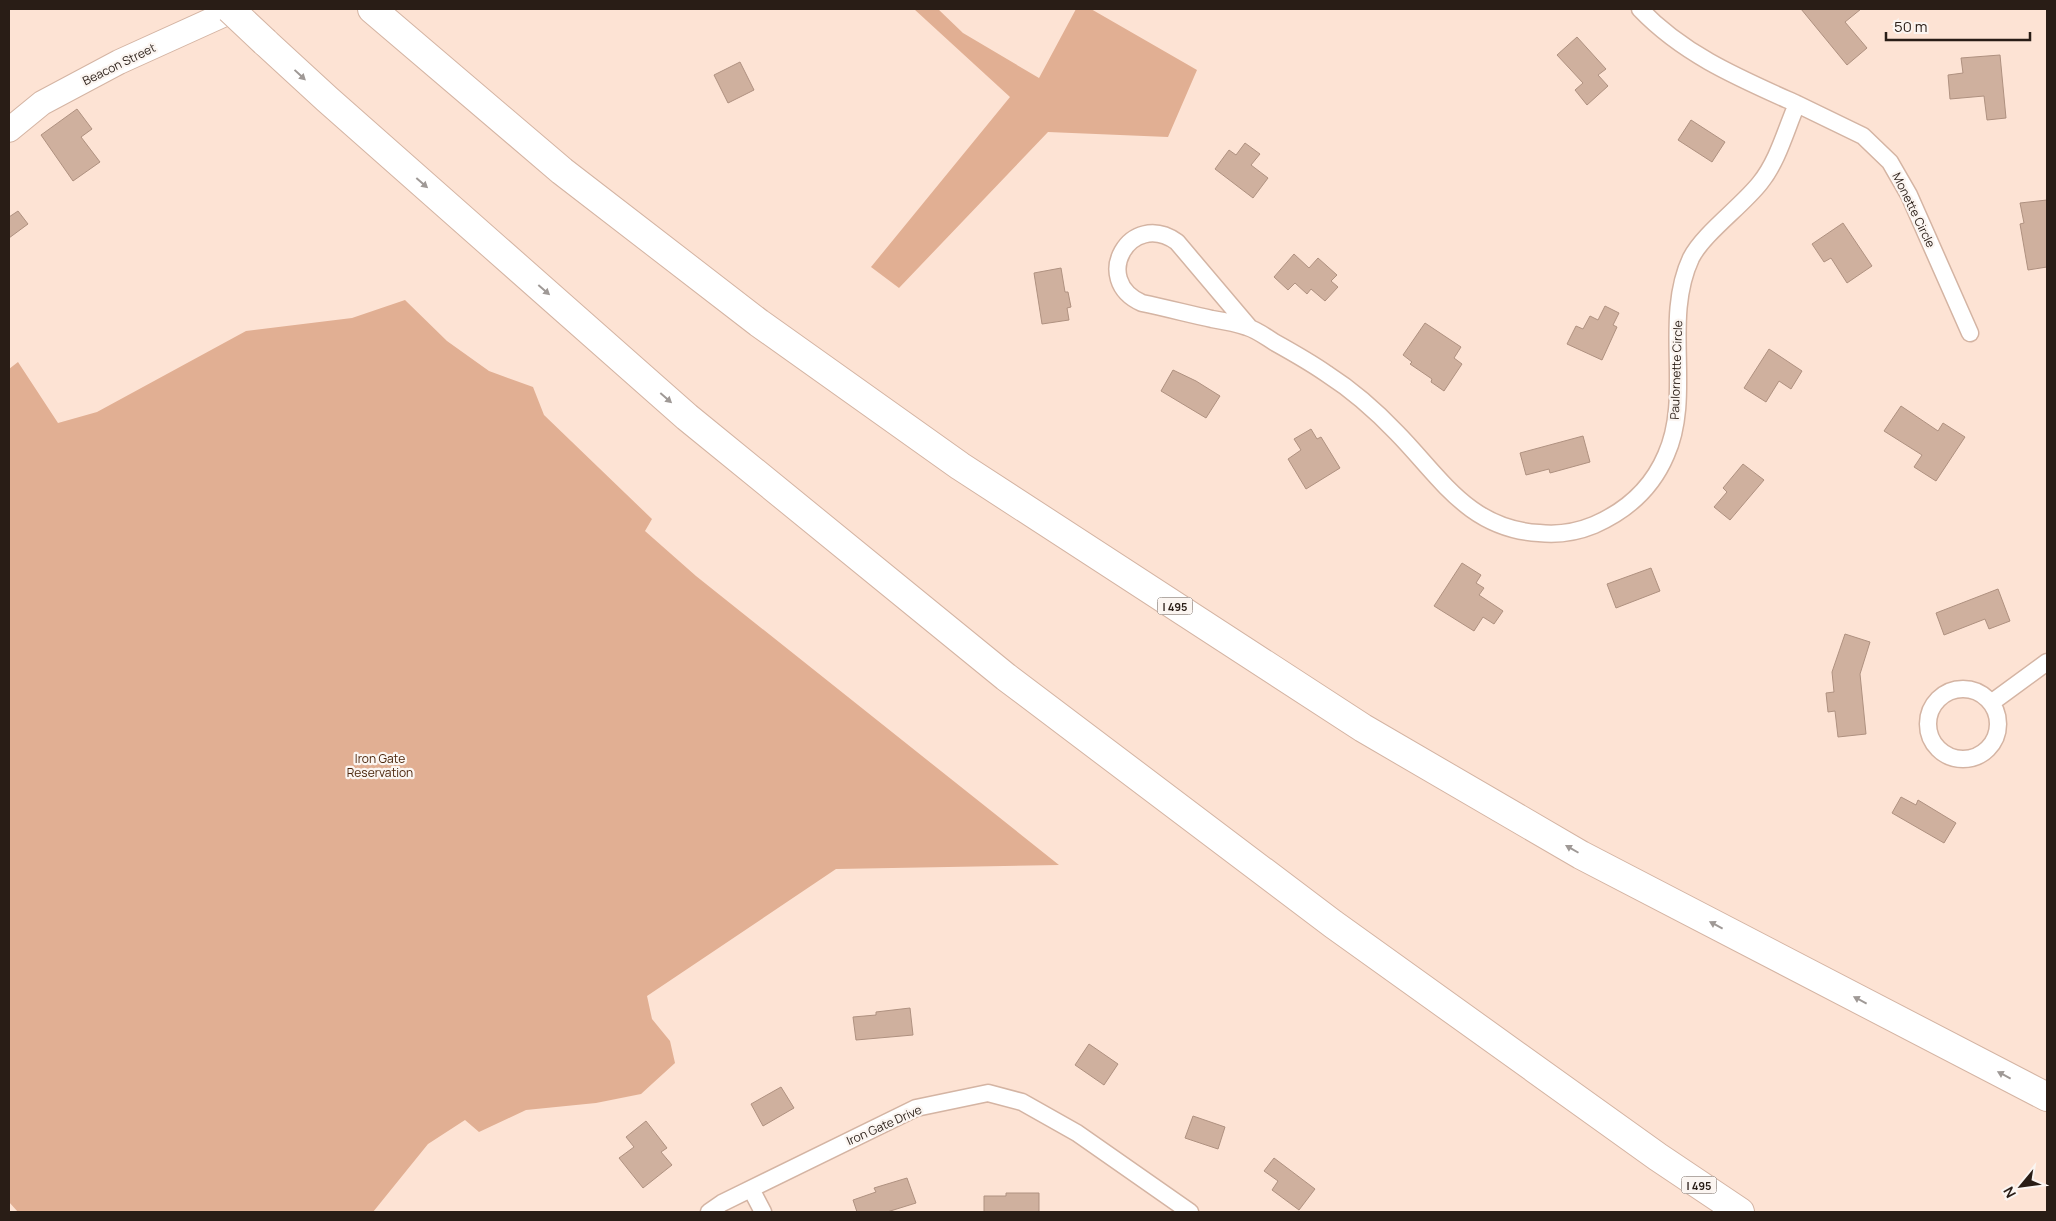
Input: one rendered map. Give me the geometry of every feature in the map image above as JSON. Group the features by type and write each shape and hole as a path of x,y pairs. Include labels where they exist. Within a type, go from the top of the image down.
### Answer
{"highway":[{"name":"I 495","path":"230,9 342,112 687,417 1006,676 1333,924 1650,1152 1740,1212"},
{"name":"I 495","path":"372,9 562,171 759,323 968,472 1372,733 1581,854 2047,1097"}],"main road":[{"name":"Beacon Street","path":"9,130 42,104 119,62 236,9"}],"street":[{"path":"1640,9 1657,26 1700,58 1797,104"},
{"name":"Paulornette Circle","path":"1249,327 1171,237 1155,233 1140,235 1127,244 1122,251 1117,266 1118,274 1123,289 1135,300 1249,327 1308,362 1349,389 1397,433 1452,493 1468,508 1486,519 1506,528 1527,533 1548,534 1570,532 1610,518 1628,506 1644,491 1667,454 1673,434 1676,412 1678,321 1681,294 1692,256 1762,180 1772,163 1797,104"},
{"name":"Monette Circle","path":"1797,104 1863,136 1890,162 1909,195 1970,333"},
{"path":"1991,703 2047,662"},
{"path":"1966,689 1980,694 1991,703 1997,717 1997,732 1991,745 1980,755 1966,759 1951,757 1944,754 1934,744 1928,730 1929,716 1935,703 1946,694 1966,689"},
{"name":"Iron Gate Drive","path":"709,1212 751,1189 916,1108 988,1093 1022,1102 1077,1133 1190,1212"},
{"path":"751,1189 763,1212"}],"green space":[{"path":"914,9 938,9 963,33 1039,78 1076,9 1091,9 1197,70 1168,137 1048,132 899,288 871,267 1010,97"},
{"name":"Iron Gate Reservation","path":"405,300 447,341 489,371 533,387 544,415 652,519 645,531 696,576 1059,865 836,869 647,996 652,1019 670,1041 675,1063 641,1094 596,1103 526,1110 479,1132 465,1120 428,1144 373,1212 18,1212 9,1202 9,369 18,362 58,423 97,412 246,331 352,318"}],"building":[{"path":"1801,9 1861,9 1845,22 1867,48 1847,65"},
{"path":"1577,37 1606,69 1598,75 1608,86 1587,105 1575,90 1583,83 1557,55"},
{"path":"2000,55 2006,118 1987,120 1984,96 1950,99 1948,75 1963,73 1961,58"},
{"path":"740,62 754,90 728,103 714,75"},
{"path":"77,109 92,129 81,137 100,162 73,181 41,135"},
{"path":"1691,120 1725,142 1712,162 1678,140"},
{"path":"1245,143 1260,154 1251,165 1268,178 1253,198 1215,169 1229,150 1236,155"},
{"path":"2047,200 2047,267 2028,270 2020,224 2024,223 2020,203"},
{"path":"18,211 28,224 9,238 9,217"},
{"path":"1843,223 1872,266 1847,283 1831,258 1824,262 1812,244"},
{"path":"1294,254 1309,268 1318,258 1337,275 1331,281 1338,287 1325,301 1311,289 1307,294 1295,283 1288,290 1274,277"},
{"path":"1061,268 1065,292 1068,292 1071,307 1067,308 1069,320 1042,324 1034,273"},
{"path":"1605,306 1619,313 1613,325 1617,327 1602,360 1567,344 1576,326 1583,329 1590,316 1598,320"},
{"path":"1425,323 1461,347 1454,358 1462,364 1444,391 1431,382 1432,379 1410,364 1412,362 1403,355"},
{"path":"1769,349 1802,371 1791,389 1779,381 1766,402 1744,388"},
{"path":"1173,370 1196,381 1220,396 1206,418 1161,391"},
{"path":"1901,406 1938,431 1943,423 1965,437 1936,481 1914,467 1922,455 1884,431"},
{"path":"1311,429 1317,439 1321,437 1340,468 1306,489 1288,459 1301,450 1294,439"},
{"path":"1583,436 1590,462 1550,473 1549,469 1526,475 1520,453"},
{"path":"1743,464 1764,480 1730,520 1714,507 1727,492 1723,488"},
{"path":"1462,563 1481,575 1476,583 1484,588 1479,595 1503,611 1494,624 1483,617 1474,631 1434,606"},
{"path":"1651,568 1660,591 1616,608 1607,584"},
{"path":"1998,589 2010,621 1989,629 1985,619 1944,635 1936,613"},
{"path":"1845,634 1870,642 1860,674 1866,734 1838,737 1835,711 1828,712 1826,693 1834,692 1832,672"},
{"path":"1901,797 1916,805 1918,800 1956,823 1944,843 1892,813"},
{"path":"910,1008 913,1035 856,1040 853,1017 876,1015 876,1012"},
{"path":"1089,1044 1118,1064 1104,1085 1075,1065"},
{"path":"781,1087 794,1108 763,1126 751,1104"},
{"path":"1193,1116 1225,1127 1218,1149 1185,1138"},
{"path":"646,1121 667,1148 661,1152 672,1165 643,1188 619,1158 634,1147 626,1137"},
{"path":"1274,1158 1315,1189 1299,1210 1272,1190 1278,1181 1264,1171"},
{"path":"907,1178 916,1203 887,1212 857,1212 853,1200 876,1192 874,1188"},
{"path":"1006,1193 1039,1193 1039,1212 984,1212 984,1196 1006,1196"}]}
